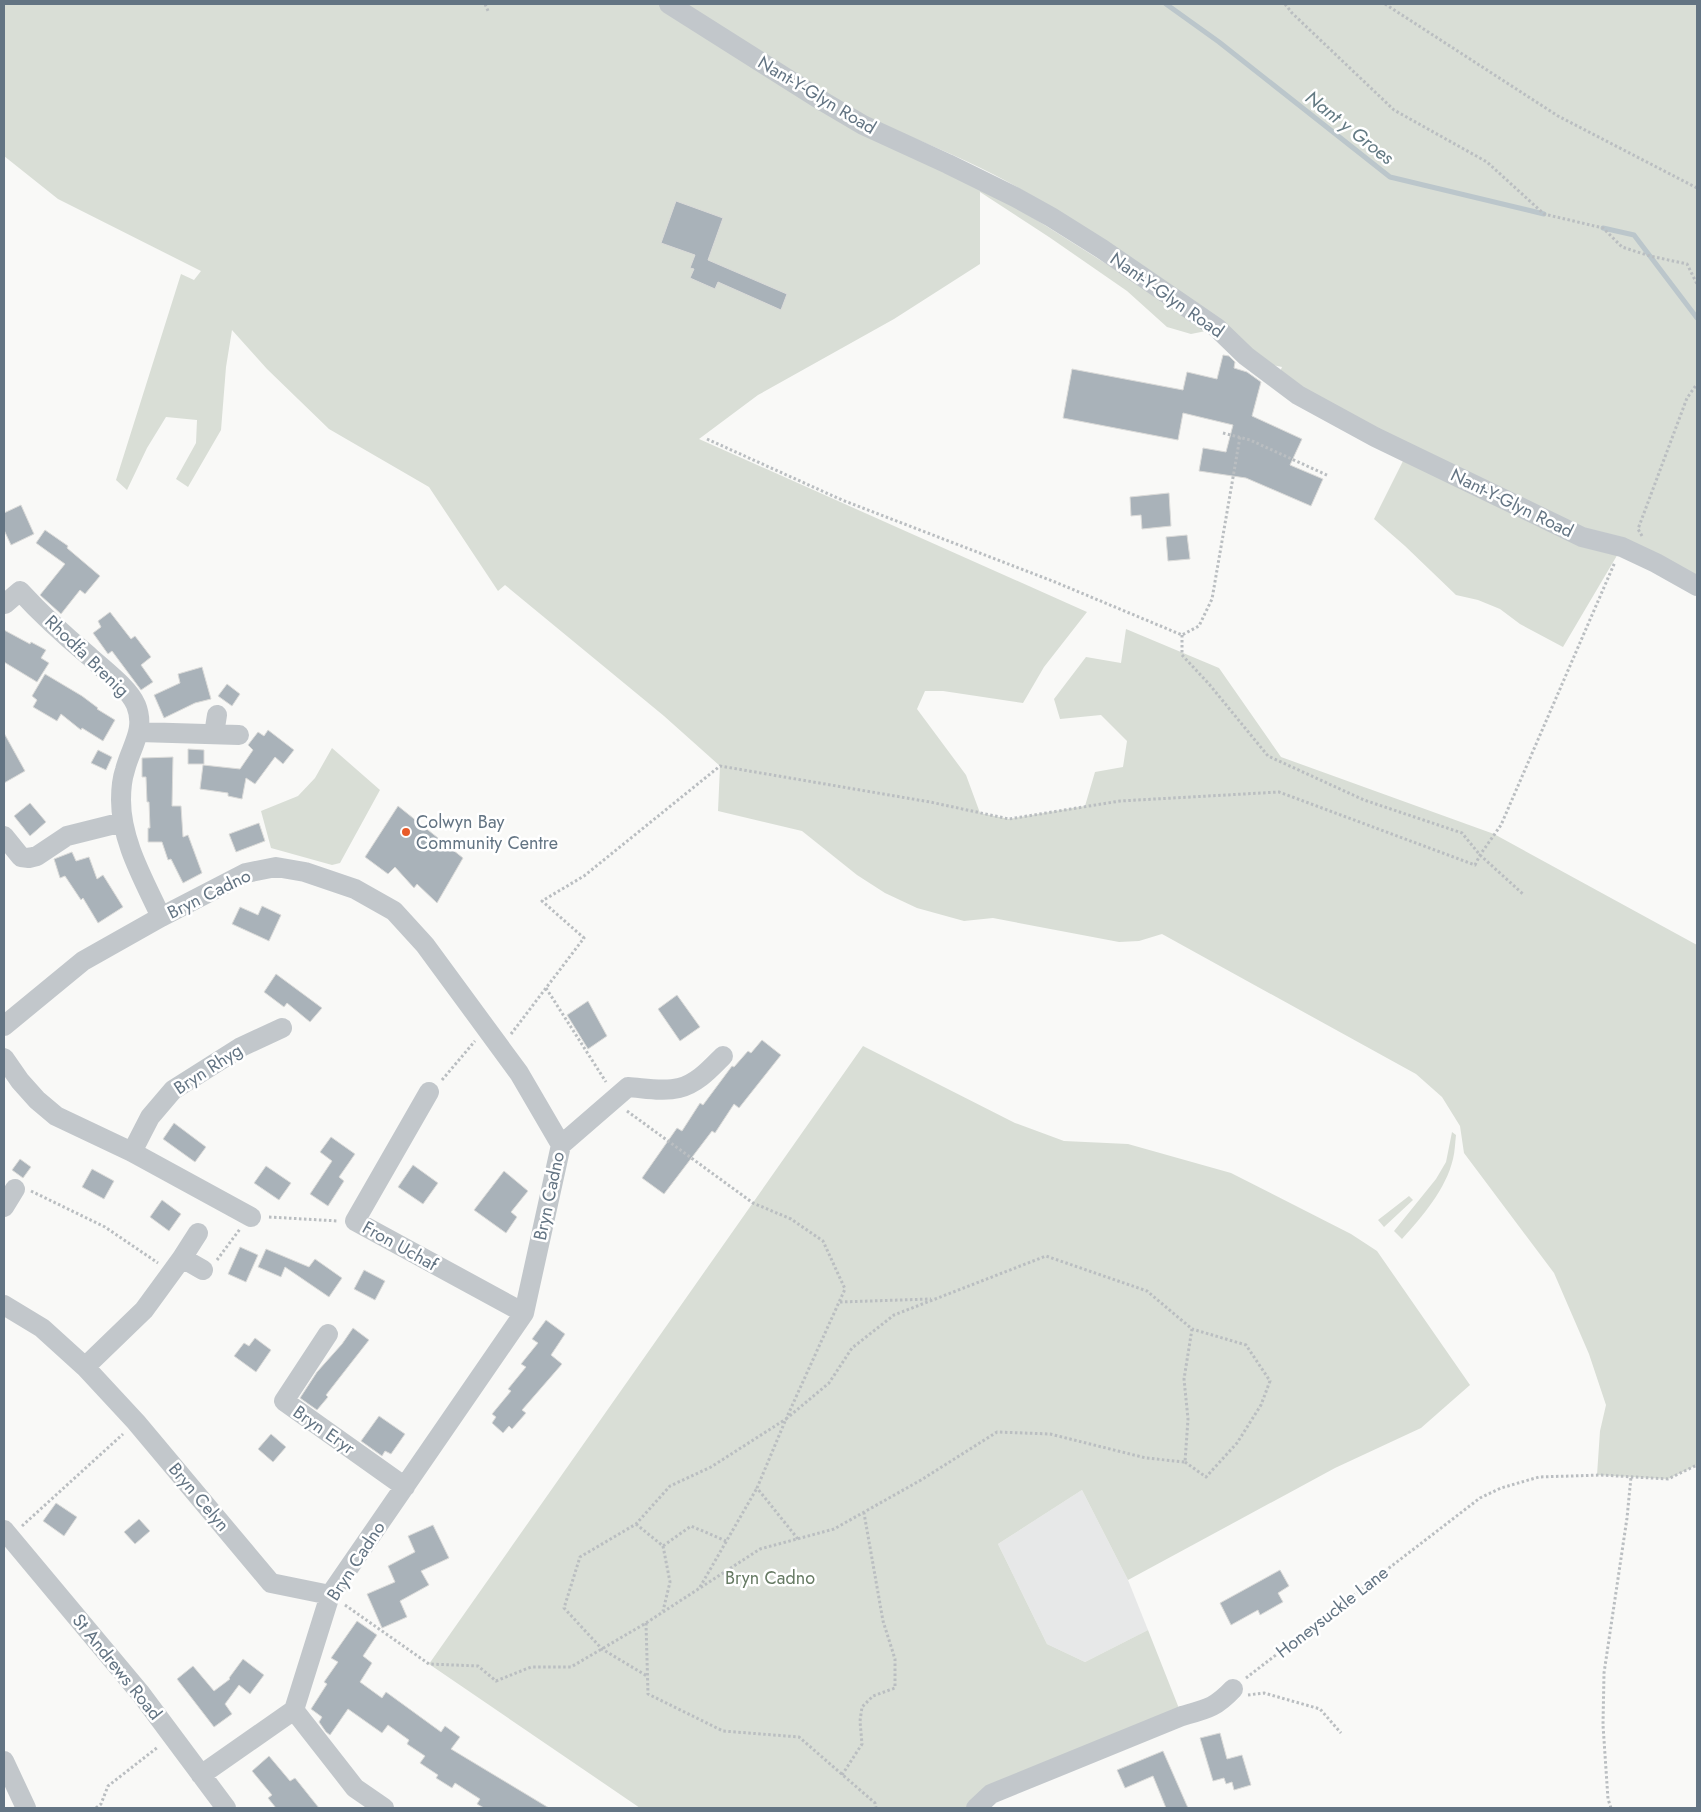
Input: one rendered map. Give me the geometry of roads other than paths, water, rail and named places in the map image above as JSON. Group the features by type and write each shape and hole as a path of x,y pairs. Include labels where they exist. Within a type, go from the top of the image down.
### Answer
{"street":[{"name":"Nant-Y-Glyn Road","path":"669,4 855,120 1015,197 1051,217 1102,249 1217,328 1246,356 1298,395 1375,437 1582,537 1622,547 1697,586"},
{"name":"Rhodfa Brenig","path":"4,604 20,591 121,685 135,703 140,718 139,732 124,772 121,799 123,822 130,848 161,917"},
{"path":"139,732 216,725 239,735"},
{"path":"4,836 21,857 29,858 37,856 67,836 123,822"},
{"name":"Bryn Cadno","path":"4,1026 83,962 161,917 246,873 276,867 305,872 354,889 394,911 419,938 519,1073 561,1145 524,1313 330,1595 294,1710"},
{"name":"Bryn Rhyg","path":"132,1152 150,1117 173,1090 241,1047 282,1028"},
{"path":"561,1145 628,1087 679,1088 690,1084 708,1071 723,1056"},
{"path":"4,1058 36,1100 56,1116 132,1152 249,1216"},
{"name":"Fron Uchaf","path":"429,1092 355,1221 524,1313"},
{"path":"4,1207 21,1189"},
{"path":"85,1367 144,1310 198,1233"},
{"path":"177,1265 203,1270"},
{"name":"Bryn Celyn","path":"4,1305 42,1328 85,1367 136,1422 271,1583 330,1595"},
{"name":"Bryn Eryr","path":"328,1334 284,1401 405,1488"},
{"name":"St Andrews Road","path":"7,1533 141,1694 226,1808"},
{"path":"976,1808 991,1794 1182,1716 1210,1708 1229,1693"},
{"path":"201,1775 294,1710 355,1788 384,1808"},
{"path":"4,1761 26,1808"}],"waterway":[{"name":"Nant y Groes","path":"1166,4 1219,42 1390,177 1544,214"},
{"name":"Nant y Groes","path":"1603,228 1634,235 1697,318"}],"place":[{"name":"Colwyn Bay Community Centre","path":"406,832"}]}
